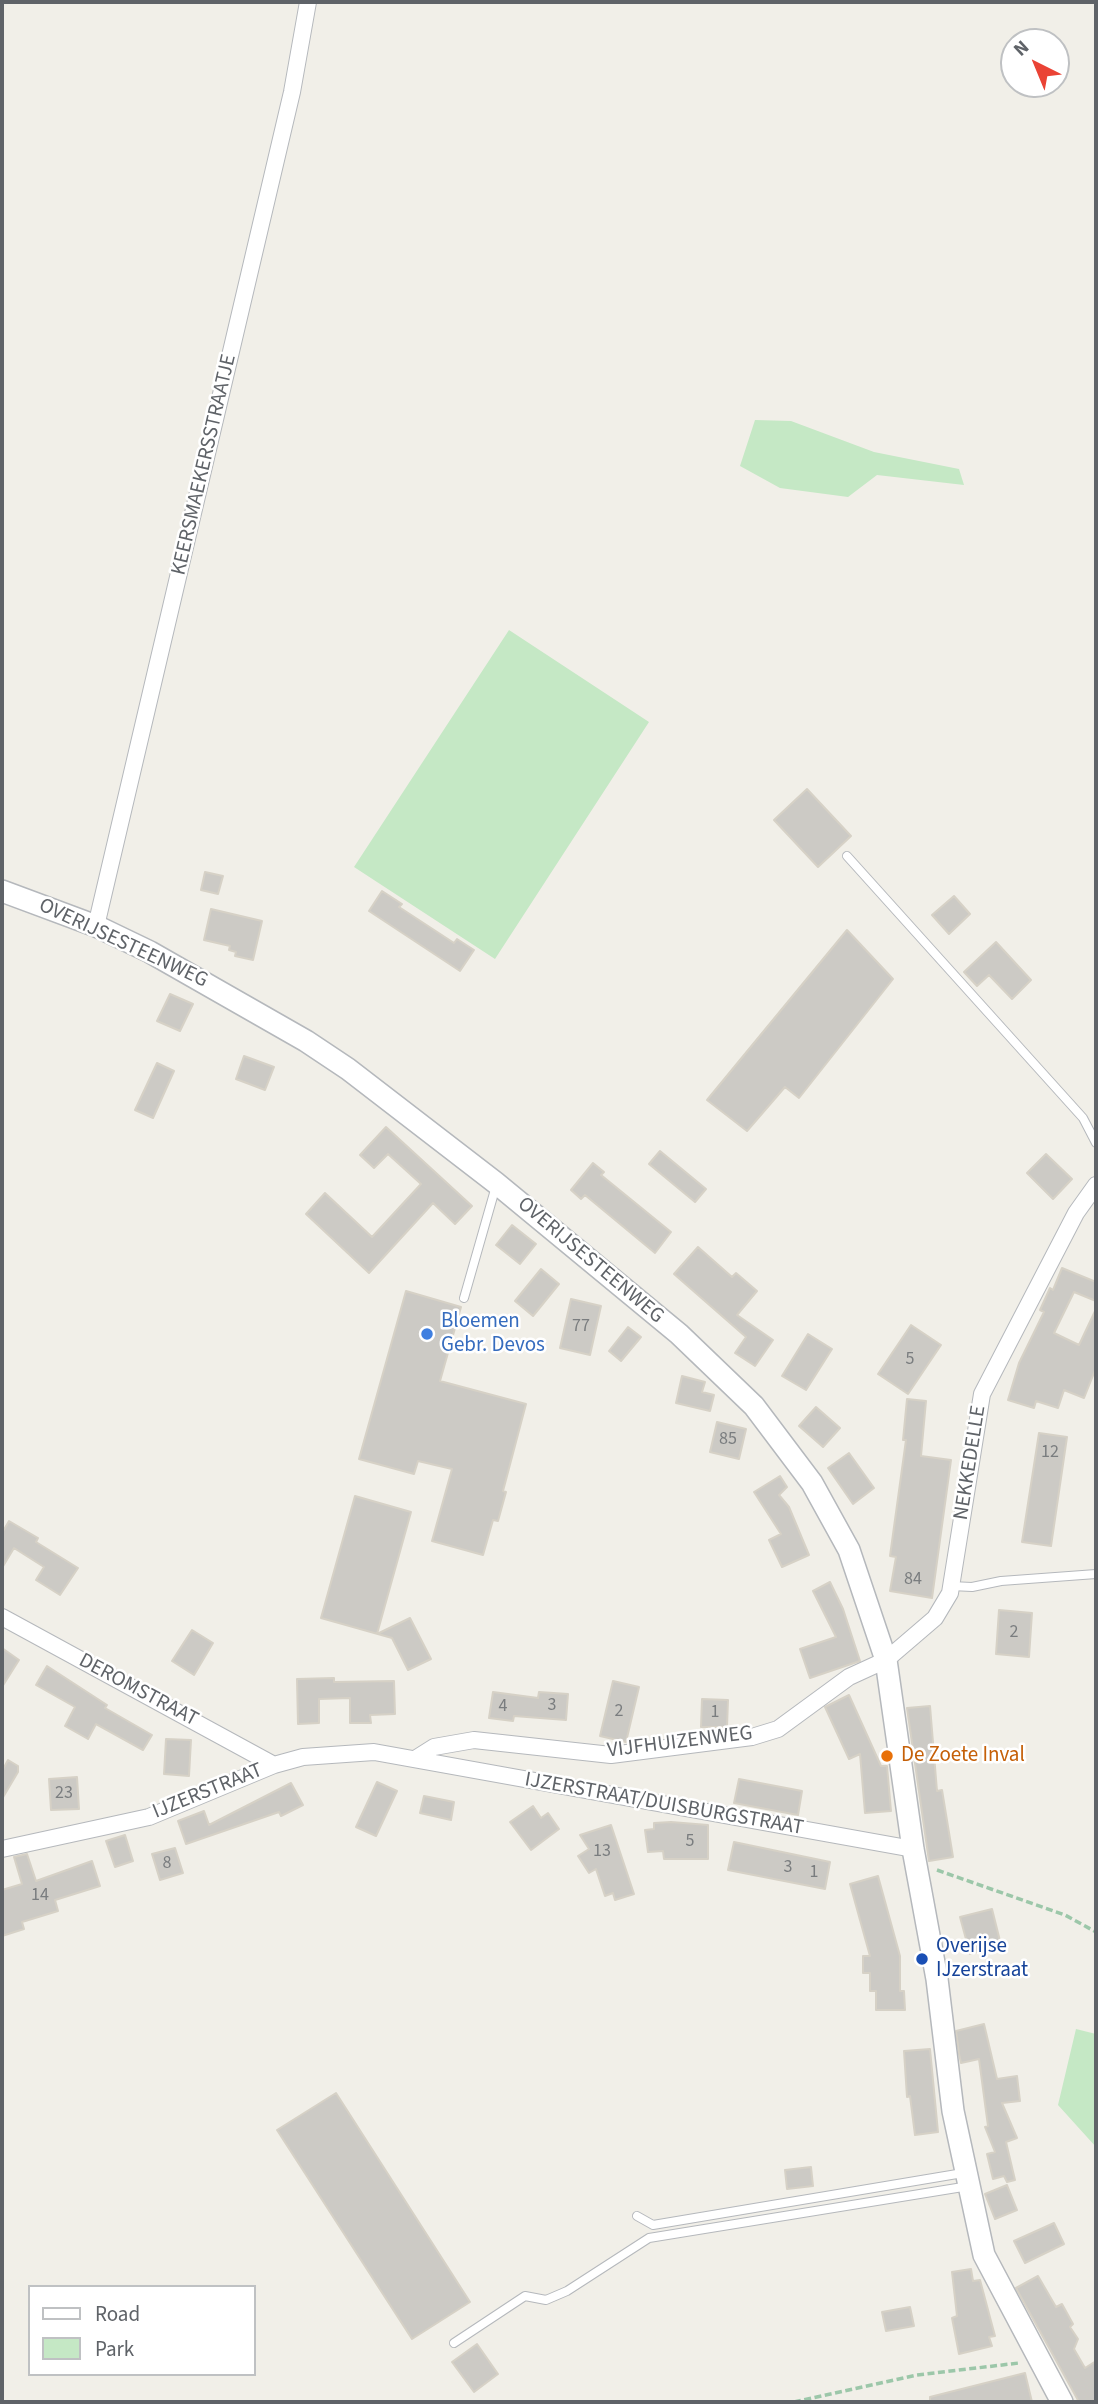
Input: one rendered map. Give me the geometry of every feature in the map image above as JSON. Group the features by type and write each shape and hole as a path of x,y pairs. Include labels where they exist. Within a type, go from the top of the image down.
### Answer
{"street":[{"name":"KEERSMAEKERSSTRAATJE","path":"96,926 292,92 308,2"},
{"name":"OVERIJSESTEENWEG","path":"2,891 96,926 191,973 306,1041 386,1097 496,1183 698,1351 754,1406 790,1450 812,1483 849,1550 886,1660 914,1856 937,1979 953,2111 984,2255 1062,2402"},
{"name":"NEKKEDELLE","path":"886,1660 935,1618 951,1586 982,1394 1076,1213 1096,1185"},
{"name":"DEROMSTRAAT","path":"2,1618 274,1765"},
{"name":"VIJFHUIZENWEG","path":"415,1759 434,1748 474,1740 611,1755 752,1737 778,1729 849,1677 886,1660"},
{"name":"IJZERSTRAAT","path":"2,1849 149,1817 274,1765 303,1757 374,1752 415,1759"},
{"name":"IJZERSTRAAT/DUISBURGSTRAAT","path":"415,1759 914,1856"}],"lane":[{"path":"847,856 1083,1118 1096,1143"},
{"path":"464,1298 496,1183"},
{"path":"951,1586 972,1587 1001,1581 1096,1574"},
{"path":"637,2216 653,2225 968,2179"},
{"path":"454,2343 525,2296 546,2300 566,2291 649,2238 968,2179"}],"path":[{"path":"914,1856 1065,1915 1096,1932"},
{"path":"794,2402 917,2375 1040,2361"}],"green space":[{"path":"755,420 791,421 874,452 959,469 964,485 877,475 848,497 780,488 740,466"},
{"path":"509,630 649,722 495,959 354,867"},
{"path":"1076,2029 1096,2034 1096,2147 1058,2105"}],"building":[{"path":"807,789 851,836 818,867 774,820"},
{"path":"205,872 223,876 218,894 201,890"},
{"path":"382,891 402,904 399,907 454,943 457,939 474,950 460,971 369,911"},
{"path":"954,896 970,914 949,934 932,915"},
{"path":"211,909 262,921 253,960 235,956 236,952 229,950 230,946 204,940"},
{"path":"847,930 893,979 799,1098 785,1087 747,1131 707,1100"},
{"path":"996,942 1031,980 1012,999 989,975 977,986 964,972"},
{"path":"170,994 193,1004 180,1031 157,1021"},
{"path":"244,1056 274,1067 265,1090 236,1079"},
{"path":"157,1063 174,1071 153,1118 135,1110"},
{"path":"386,1127 472,1206 455,1224 433,1203 369,1273 306,1214 325,1193 372,1237 421,1184 388,1154 374,1168 360,1155"},
{"path":"660,1151 706,1189 695,1202 649,1164"},
{"path":"1046,1154 1072,1179 1053,1199 1027,1173"},
{"path":"593,1163 604,1172 601,1175 671,1232 655,1253 585,1195 581,1199 571,1190"},
{"path":"512,1225 536,1244 520,1264 496,1245"},
{"path":"698,1247 732,1277 736,1273 757,1291 737,1315 773,1340 755,1366 735,1353 746,1337 674,1274"},
{"path":"1062,1268 1096,1282 1096,1301 1074,1292 1054,1333 1079,1345 1096,1309 1096,1368 1084,1398 1064,1390 1058,1408 1036,1401 1034,1408 1008,1400 1019,1363 1044,1312 1040,1310 1050,1288 1053,1290"},
{"path":"541,1269 559,1284 533,1316 515,1301"},
{"path":"406,1291 461,1307 440,1381 526,1404 503,1491 506,1492 498,1521 493,1520 483,1555 432,1541 452,1469 418,1461 414,1474 359,1459"},
{"path":"571,1299 601,1306 590,1355 560,1348"},
{"path":"911,1325 941,1345 908,1394 878,1374"},
{"path":"628,1327 641,1337 621,1361 609,1351"},
{"path":"808,1334 832,1349 806,1390 782,1376"},
{"path":"682,1376 705,1382 702,1392 714,1395 710,1411 676,1403"},
{"path":"907,1399 926,1401 921,1456 951,1460 932,1598 890,1591 896,1557 890,1556 906,1440 903,1440"},
{"path":"816,1407 840,1428 823,1447 799,1426"},
{"path":"717,1422 746,1429 739,1459 710,1452"},
{"path":"1039,1433 1067,1437 1051,1546 1022,1542"},
{"path":"849,1453 874,1488 853,1504 828,1468"},
{"path":"780,1476 787,1487 779,1495 789,1507 809,1555 782,1567 769,1540 781,1534 754,1492"},
{"path":"355,1496 411,1512 377,1634 321,1618"},
{"path":"9,1521 38,1538 36,1542 78,1568 60,1595 36,1580 44,1567 14,1548 2,1568 2,1533"},
{"path":"830,1582 843,1609 860,1661 810,1678 800,1649 836,1637 813,1591"},
{"path":"999,1610 1032,1613 1029,1657 996,1654"},
{"path":"410,1618 431,1659 408,1670 392,1638 377,1634"},
{"path":"192,1630 213,1643 194,1675 172,1661"},
{"path":"2,1648 19,1660 2,1687"},
{"path":"47,1666 107,1705 105,1708 152,1735 143,1750 96,1724 88,1739 65,1726 75,1707 36,1685"},
{"path":"334,1678 334,1682 394,1681 395,1714 370,1715 371,1723 350,1723 350,1698 319,1699 319,1723 298,1724 297,1679"},
{"path":"613,1681 639,1687 626,1742 600,1736"},
{"path":"493,1692 538,1698 539,1692 568,1694 566,1720 514,1716 513,1721 489,1718"},
{"path":"849,1695 881,1766 887,1766 891,1811 865,1813 860,1754 849,1759 825,1707"},
{"path":"702,1699 728,1700 727,1727 701,1727"},
{"path":"930,1706 937,1791 942,1790 953,1857 929,1861 907,1708"},
{"path":"166,1739 191,1740 189,1776 164,1774"},
{"path":"8,1760 18,1766 18,1772 2,1799 2,1771"},
{"path":"77,1777 79,1809 51,1810 49,1779"},
{"path":"739,1779 802,1791 798,1815 734,1803"},
{"path":"377,1782 397,1791 376,1836 356,1827"},
{"path":"291,1783 303,1805 281,1816 279,1812 186,1844 178,1821 204,1811 209,1825"},
{"path":"424,1796 454,1802 451,1820 420,1813"},
{"path":"533,1806 541,1818 548,1813 559,1829 531,1850 510,1822"},
{"path":"654,1823 708,1825 708,1859 664,1859 663,1851 648,1852 645,1830 654,1829"},
{"path":"611,1825 634,1894 615,1900 613,1893 605,1896 596,1869 589,1873 578,1856 589,1849 580,1835"},
{"path":"125,1835 133,1861 115,1867 106,1841"},
{"path":"734,1842 830,1862 825,1889 728,1870"},
{"path":"175,1848 183,1873 160,1880 152,1854"},
{"path":"27,1854 36,1881 92,1861 100,1886 55,1900 58,1911 22,1922 24,1929 2,1936 2,1890 22,1884 14,1857"},
{"path":"878,1876 900,1956 900,1991 904,1991 905,2010 876,2010 876,1991 870,1991 870,1973 863,1973 863,1956 870,1956 850,1884"},
{"path":"992,1909 1001,1945 970,1954 960,1917"},
{"path":"984,2024 997,2079 1017,2076 1020,2101 1002,2103 1017,2138 1006,2142 1015,2180 1007,2182 1004,2176 993,2179 987,2154 995,2152 985,2127 988,2126 979,2059 961,2063 959,2054 956,2031"},
{"path":"930,2049 938,2132 915,2135 910,2096 907,2097 904,2051"},
{"path":"336,2093 470,2302 412,2339 277,2130"},
{"path":"811,2167 813,2186 787,2189 785,2170"},
{"path":"1007,2185 1017,2210 995,2219 985,2194"},
{"path":"1054,2223 1064,2244 1025,2263 1014,2241"},
{"path":"971,2269 973,2281 980,2280 995,2336 989,2337 992,2346 959,2354 952,2318 957,2316 952,2272"},
{"path":"1038,2276 1056,2307 1062,2304 1073,2324 1070,2327 1078,2339 1074,2349 1085,2368 1096,2361 1096,2402 1079,2402 1016,2288"},
{"path":"910,2307 914,2326 886,2331 882,2312"},
{"path":"477,2344 498,2374 474,2392 452,2362"},
{"path":"1025,2373 1032,2402 930,2402 930,2397"}],"place":[{"name":"Bloemen Gebr. Devos","path":"427,1334"},
{"name":"De Zoete Inval","path":"887,1756"},
{"name":"Overijse IJzerstraat","path":"922,1959"}]}
